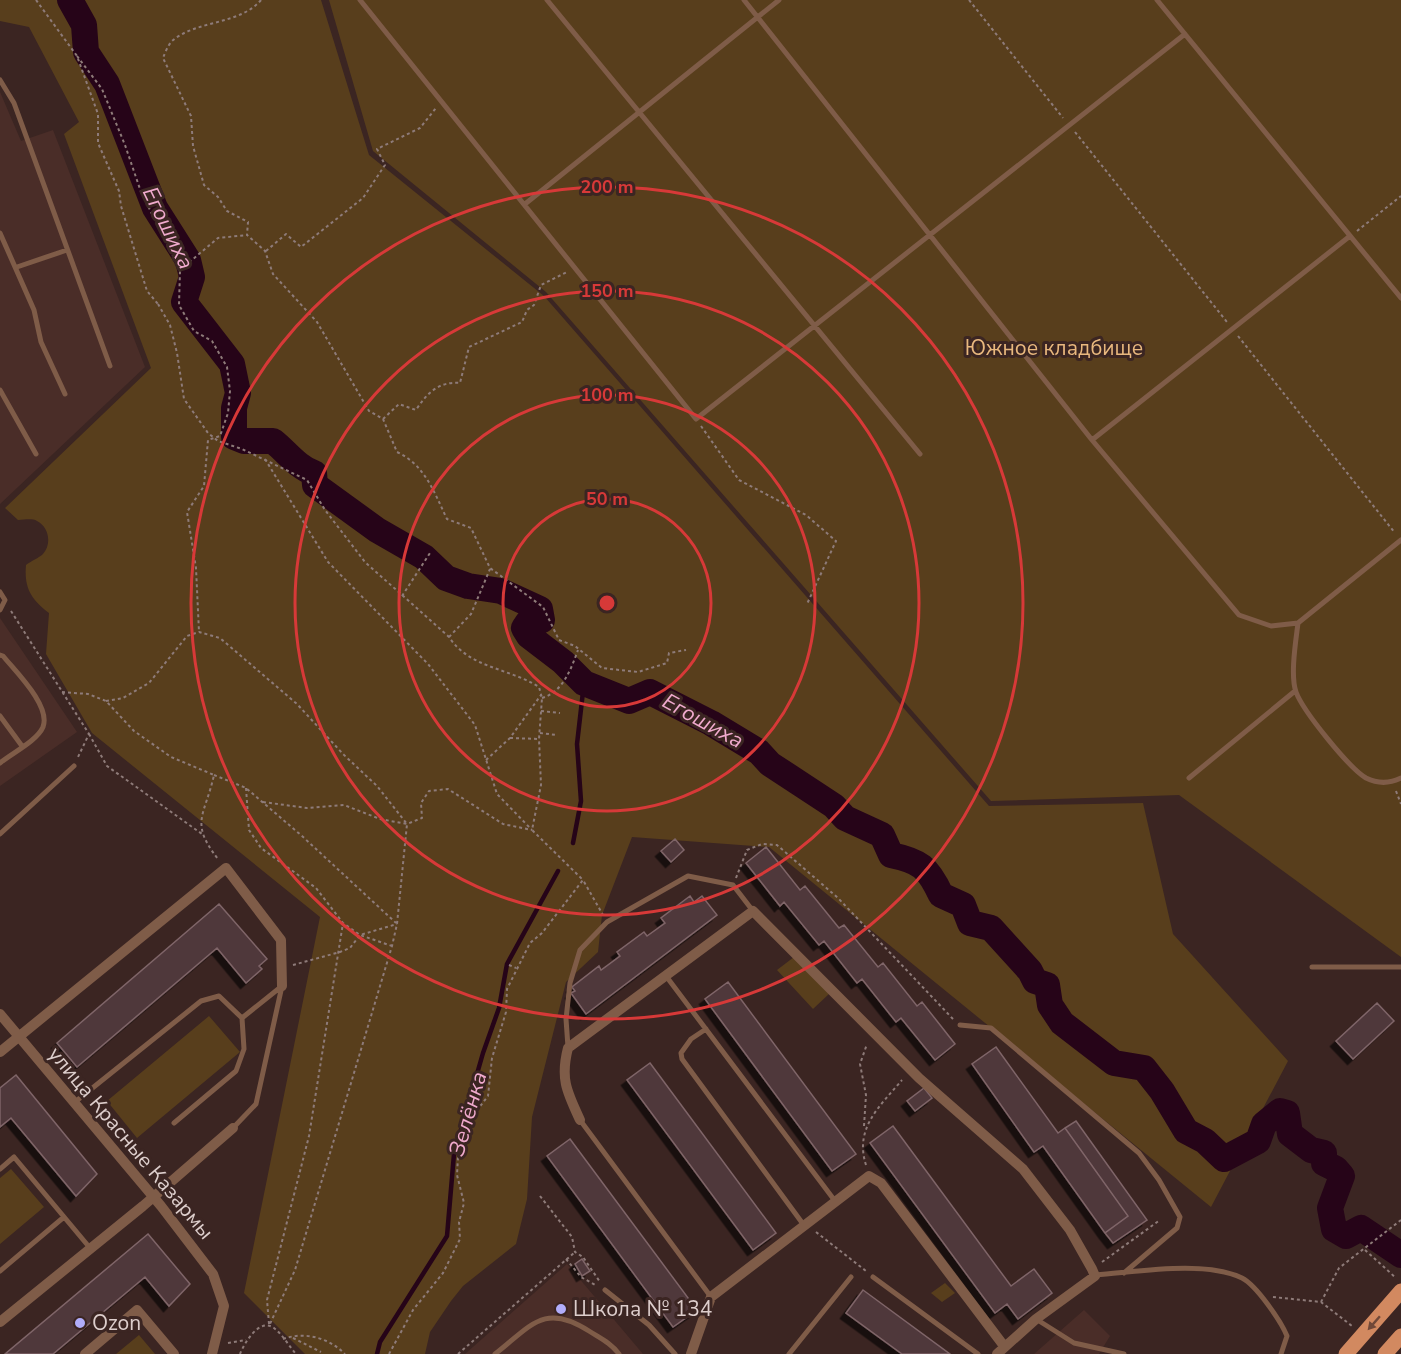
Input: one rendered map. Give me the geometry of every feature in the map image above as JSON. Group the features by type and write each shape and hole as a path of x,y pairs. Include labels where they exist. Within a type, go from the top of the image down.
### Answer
{"main road":[{"path":"1346,1354 1401,1292"},
{"path":"1385,1354 1401,1336"}],"street":[{"path":"0,1052 226,868 281,940 282,986"},
{"path":"580,1120 565,1089 564,1066 568,1048 753,911 873,1029 919,1078 1023,1169 1070,1230 1096,1270 1001,1350 880,1183 869,1176 711,1297 691,1354"},
{"name":"улица Красные Казармы","path":"0,1014 152,1196 213,1274 224,1306 212,1354"},
{"path":"0,1322 233,1128"},
{"path":"84,1354 137,1310 174,1354"}],"lane":[{"path":"360,0 696,419 1185,34"},
{"path":"547,0 920,453"},
{"path":"744,0 1092,440 1239,615 1271,626 1298,623 1401,540"},
{"path":"525,204 779,0"},
{"path":"1157,0 1401,298"},
{"path":"0,80 14,103 110,366"},
{"path":"0,233 17,267 34,310 41,342 65,394"},
{"path":"1092,440 1350,236"},
{"path":"17,267 67,250"},
{"path":"0,390 36,454"},
{"path":"0,592 5,600 0,610"},
{"path":"1298,623 1294,655 1295,691 1326,738 1365,777 1382,783 1393,782 1401,778"},
{"path":"0,655 41,704 45,716 42,728 0,763"},
{"path":"1189,778 1295,691"},
{"path":"0,716 22,746"},
{"path":"0,834 74,766"},
{"path":"568,1048 566,1019 570,983 576,961 580,950 607,922 688,876 734,885 753,911"},
{"path":"1312,967 1401,967"},
{"path":"666,976 835,1201"},
{"path":"242,1018 282,986"},
{"path":"233,1128 256,1104 282,986"},
{"path":"73,1103 201,1001 219,996 242,1018 244,1049 236,1071 174,1123"},
{"path":"960,1025 991,1028 1139,1153 1159,1180 1180,1217 1177,1228 1124,1273"},
{"path":"705,1029 687,1043 681,1053 682,1059 804,1224"},
{"path":"580,1120 711,1297"},
{"path":"0,1169 14,1157 90,1248"},
{"path":"0,1271 64,1217"},
{"path":"1096,1270 1124,1273 1222,1271 1245,1279 1281,1322 1287,1336 1281,1354"},
{"path":"789,1354 851,1277"},
{"path":"873,1277 978,1354"},
{"path":"605,1290 649,1325 675,1354"},
{"path":"495,1354 535,1322 560,1316 569,1318 614,1346 619,1354"},
{"path":"1036,1319 1074,1343 1124,1354"}],"path":[{"path":"36,0 102,89 141,192 180,270 179,305 194,331 212,341 228,367 231,391 228,413 220,436 208,440 204,486 187,512 196,568 199,632"},
{"path":"247,235 248,222 227,211 218,196 204,185 194,146 191,116 163,58 171,42 204,26 252,10 261,0"},
{"path":"969,0 1401,540"},
{"path":"78,56 98,114 98,143 119,191 121,206 147,291 158,304 170,325 184,399 214,438 265,459 307,480 325,510 365,562 448,637 454,647 491,669 522,676 539,687 541,785 532,830"},
{"path":"265,251 286,234 301,247 363,198 385,165 377,149 420,128 442,102"},
{"path":"1350,236 1401,196"},
{"path":"180,270 218,238 247,235 265,251 273,274 317,322 369,411 383,419 397,452 413,460 424,474 447,519 471,528 490,568 543,607 559,640 578,649 602,668 638,672 667,663 669,653 686,650"},
{"path":"383,419 399,404 416,410 427,394 447,381 460,382 469,347 522,322 527,310 534,305 541,285 576,268"},
{"path":"696,419 740,480 806,515 836,541 807,604"},
{"path":"265,459 328,561 428,664 475,725 497,794 583,880 603,915"},
{"path":"402,596 430,553"},
{"path":"448,637 471,614 490,568"},
{"path":"5,600 107,766 203,834"},
{"path":"106,701 123,698 149,682 187,636 199,632 220,638 297,704 343,754 377,786 407,824 397,924 392,946 295,1270 269,1326 259,1329 246,1340 240,1354"},
{"path":"486,760 510,738 541,697 551,695 559,688 573,665 578,649"},
{"path":"62,692 88,694 106,701 134,731 171,757 246,788 397,924"},
{"path":"541,711 560,713"},
{"path":"540,733 556,735"},
{"path":"74,766 88,734"},
{"path":"510,738 539,739"},
{"path":"214,776 208,799 199,819 204,842 226,868"},
{"path":"1393,782 1401,804"},
{"path":"246,788 249,830 261,848 316,888 344,923 360,935 392,946"},
{"path":"263,802 307,808 344,805 380,819 407,824 422,818 421,803 429,791 448,789 502,824 532,830"},
{"path":"734,885 747,849 762,844 777,845 837,898 960,1025"},
{"path":"389,1354 413,1310 443,1273 460,1239 459,1222 464,1203 457,1175 458,1157 468,1122 488,1096 492,1058 507,1012 507,989 530,943 542,933 583,880"},
{"path":"296,1354 269,1326 267,1300 309,1136 344,923"},
{"path":"282,969 340,952 350,948 360,935 397,924"},
{"path":"509,964 516,968"},
{"path":"869,1176 863,1156 866,1095 860,1064 873,1029"},
{"path":"864,1126 891,1093"},
{"path":"540,1196 572,1237 575,1252 583,1257 605,1290"},
{"path":"1096,1270 1160,1220"},
{"path":"1321,1302 1339,1268 1401,1220"},
{"path":"804,1224 873,1277"},
{"path":"1365,1250 1401,1282"},
{"path":"458,1354 575,1252"},
{"path":"566,1259 581,1277 605,1290"},
{"path":"1258,1295 1321,1302 1356,1330"},
{"path":"228,1335 229,1344 246,1340"},
{"path":"283,1339 290,1336 311,1336 335,1343 345,1354"},
{"path":"290,1336 321,1352"}],"shaded area":[{"path":"0,92 21,141 53,130 145,367 0,504"},
{"path":"0,618 77,732 0,786"},
{"name":"Школа № 134","path":"567,1264 643,1354 465,1354"},
{"path":"1084,1310 1110,1336 1099,1354 1034,1354"}],"green space":[{"path":"0,0 321,0 369,155 544,296 989,806 1143,803 1173,934 1288,1061 1211,1207 769,847 632,837 602,915 598,952 566,982 532,1117 527,1199 516,1244 463,1286 430,1332 425,1354 305,1354 244,1293 320,917 92,733 46,654 49,613 33,598 30,592 26,580 26,565 46,550 47,531 37,521 18,520 5,508 151,368 64,134 79,122 29,27 0,21"},
{"name":"Южное кладбище","path":"329,0 1401,0 1401,957 1179,795 991,801 546,292 373,151"},
{"path":"794,957 830,993 813,1009 777,970"},
{"path":"209,1016 240,1052 137,1138 107,1101"},
{"path":"11,1169 44,1207 0,1244 0,1178"},
{"path":"945,1283 955,1293 942,1302 931,1293"},
{"path":"139,1335 155,1354 116,1354"}],"building":[{"path":"675,839 684,850 671,862 661,851"},
{"path":"766,847 800,890 805,886 839,928 844,925 878,967 883,963 917,1006 922,1002 955,1044 935,1060 901,1018 896,1022 862,979 857,983 824,941 819,945 784,902 780,906 746,863"},
{"path":"690,896 694,902 702,896 717,915 586,1014 571,993 575,991 572,987 599,966 601,970 620,956 617,952 644,932 647,936 665,923 661,918"},
{"path":"219,904 267,959 259,966 262,969 246,983 217,948 77,1067 57,1043"},
{"path":"728,982 856,1154 832,1171 705,999"},
{"path":"1377,1003 1394,1021 1353,1059 1336,1041"},
{"path":"996,1047 1058,1133 1065,1128 1128,1216 1105,1233 1043,1146 1034,1152 972,1064"},
{"path":"650,1063 776,1233 753,1250 627,1080"},
{"path":"16,1075 97,1174 76,1196 11,1118 0,1127 0,1088"},
{"path":"924,1088 932,1098 915,1111 907,1101"},
{"path":"1076,1121 1147,1220 1113,1243 1105,1233 1128,1216 1065,1128"},
{"path":"893,1126 1011,1286 1034,1269 1052,1293 1018,1319 1007,1304 995,1313 870,1143"},
{"path":"570,1139 697,1310 673,1327 547,1156"},
{"path":"148,1234 190,1284 169,1306 145,1277 53,1354 5,1354"},
{"path":"582,1259 590,1271 582,1276 575,1264"},
{"path":"863,1290 950,1354 902,1354 846,1313"}],"waterway":[{"name":"Егошиха","path":"70,0 84,25 86,52 107,84 155,208 188,260 192,277 184,302 232,364 238,393 234,408 234,437 244,441 273,441 297,463 314,473 315,485 377,530 424,557 446,578 468,586 501,591 540,609 542,620 528,622 524,628 529,636 563,662 584,683 629,701 650,692 711,723 759,752 770,764 834,806 845,818 882,835 891,855 909,860 922,867 932,878 941,895 963,905 970,923 991,928 1030,971 1035,981 1047,985 1050,1005 1062,1023 1114,1063 1144,1068 1162,1091 1186,1131 1205,1141 1224,1159 1258,1141 1264,1124 1280,1111 1287,1113 1290,1134 1311,1150 1324,1153 1324,1163 1336,1169 1342,1176 1330,1208 1334,1229 1346,1236 1361,1228 1401,1255"},
{"name":"Зелёнка","path":"573,843 581,801 577,744 584,683"},
{"name":"Зелёнка","path":"377,1354 380,1342 447,1236 454,1154 483,1053 499,1008 507,964 558,871"}],"place":[{"name":"Школа № 134","path":"561,1309"},
{"name":"Ozon","path":"80,1323"}]}
